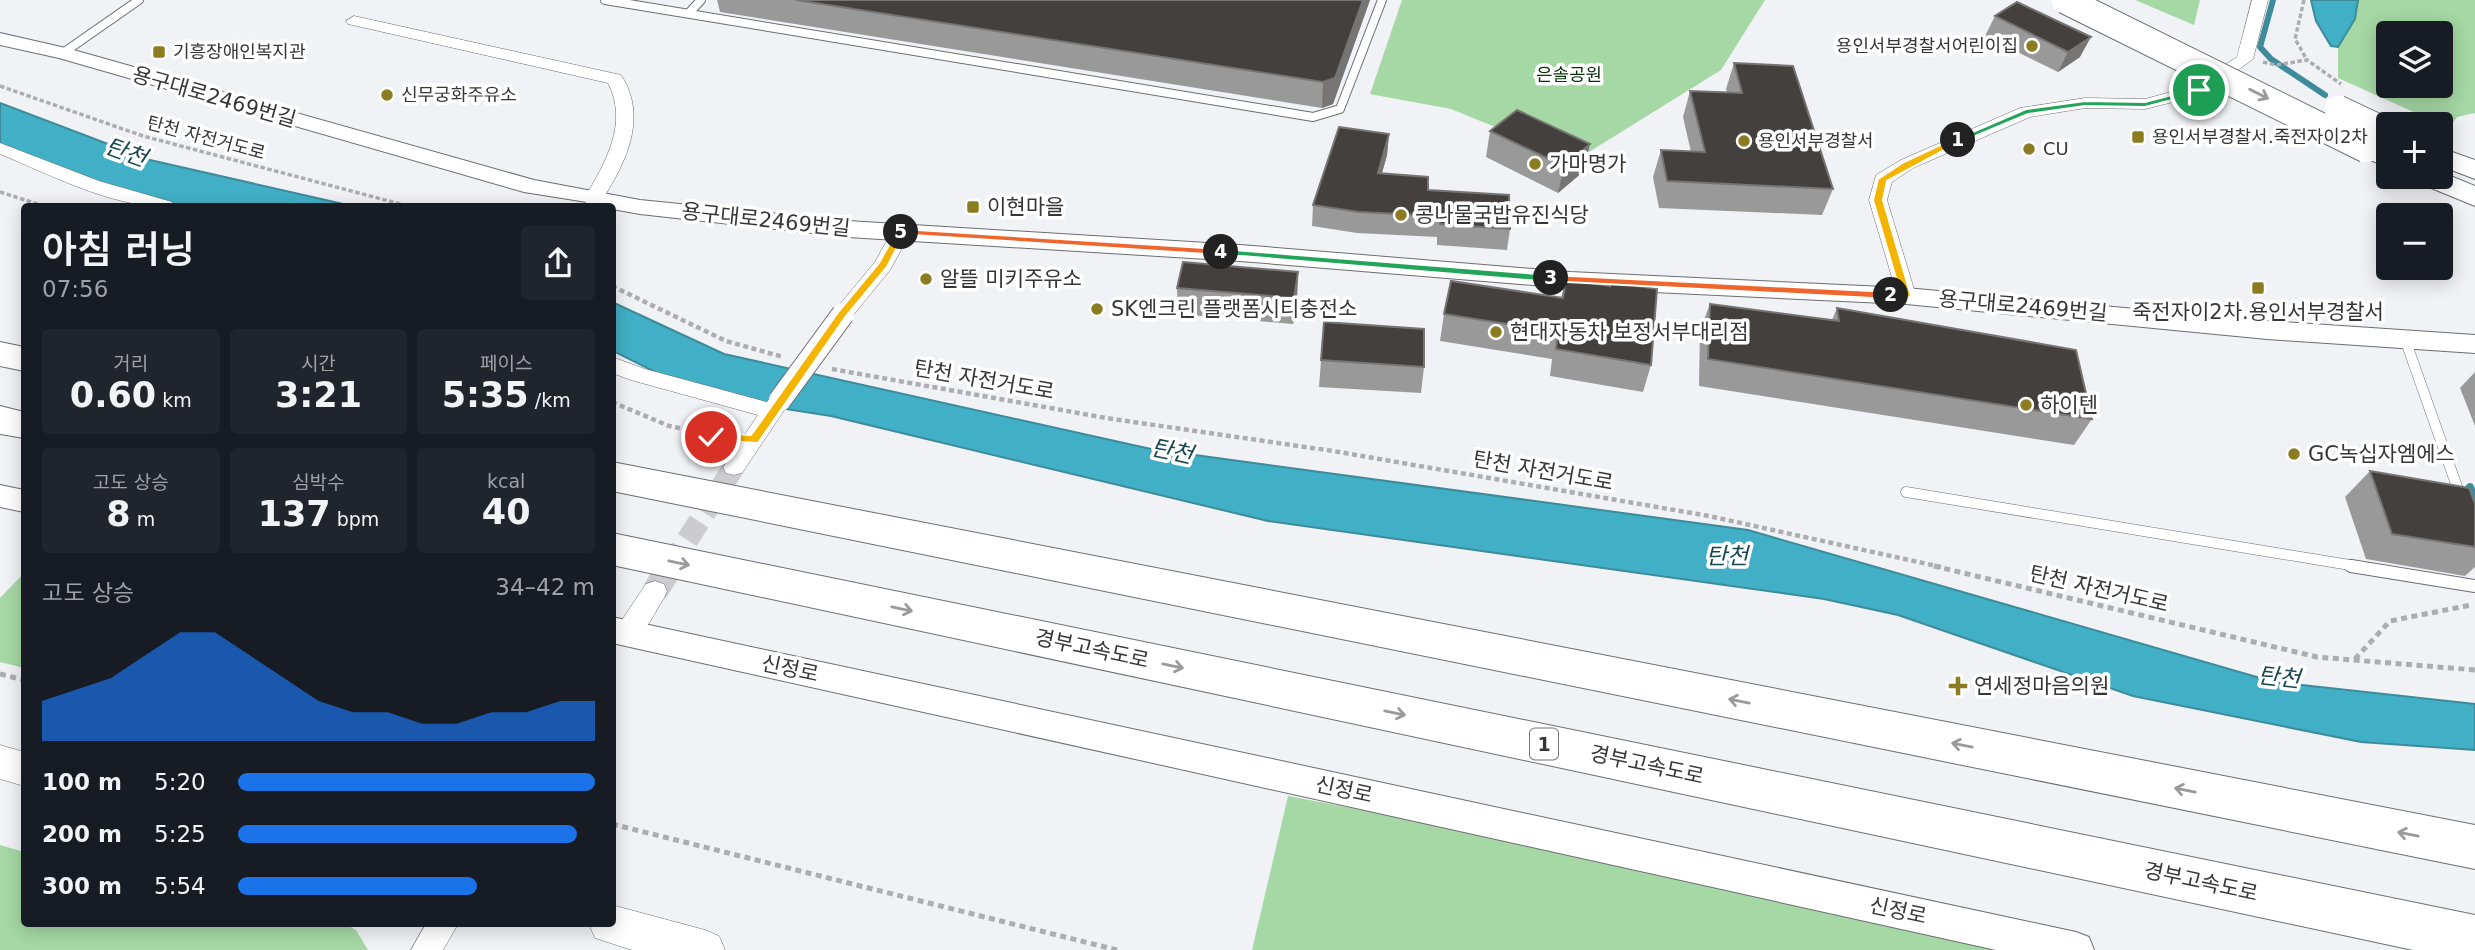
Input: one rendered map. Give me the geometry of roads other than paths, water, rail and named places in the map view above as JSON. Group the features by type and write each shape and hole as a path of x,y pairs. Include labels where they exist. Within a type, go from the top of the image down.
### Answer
{"highway":[{"path":"0,354 21,358"},
{"path":"0,420 21,424"},
{"path":"616,477 2475,848"},
{"name":"경부고속도로","path":"616,550 2475,939"}],"main road":[{"path":"2065,0 2376,154"},
{"path":"2106,0 2376,127"},
{"path":"2453,161 2475,170"},
{"path":"2453,187 2475,197"},
{"path":"0,762 21,768"},
{"path":"616,926 705,950"}],"street":[{"path":"1906,296 1878,200 1883,179 1907,164 2026,112 2085,103 2145,104 2199,90 2245,59 2260,0"},
{"path":"354,21 615,79 625,94 626,128 617,159 593,199"},
{"name":"용구대로2469번길","path":"0,39 63,53 532,187 654,209 901,232 1240,253 1570,280 1906,296 2475,344"},
{"path":"0,148 92,185 155,203"},
{"path":"734,467 843,314 883,265 901,232"},
{"path":"616,366 639,375 776,405"},
{"path":"0,496 21,500"},
{"path":"620,632 655,591"},
{"name":"신정로","path":"620,632 2076,950"},
{"path":"426,950 441,927"}],"lane":[{"path":"63,53 139,0"},
{"path":"605,0 1313,117 1340,109 1382,0"},
{"path":"689,13 701,0"},
{"path":"2405,339 2463,505"},
{"path":"1906,492 2475,586"}],"water":[{"path":"2311,0 2358,0 2355,19 2338,47 2331,46 2316,21"},
{"name":"탄천","path":"0,103 150,160 339,203 152,203 0,151"},
{"name":"탄천","path":"616,304 724,354 1151,449 1748,530 2274,682 2475,704 2475,750 2361,742 2133,696 1898,615 1824,599 1268,521 831,416 703,396 616,352"}],"waterway":[{"path":"2273,0 2260,47 2271,59 2325,95"},
{"path":"2470,487 2475,501"}],"tunnel":[{"path":"670,567 734,467"},
{"path":"655,591 671,566"}],"place":[{"name":"용인서부경찰서어린이집","path":"2032,46"},
{"name":"기흥장애인복지관","path":"159,52"},
{"name":"신무궁화주유소","path":"387,95"},
{"name":"용인서부경찰서.죽전자이2차","path":"2138,137"},
{"name":"용인서부경찰서","path":"1744,141"},
{"name":"CU","path":"2029,149"},
{"name":"가마명가","path":"1535,164"},
{"name":"이현마을","path":"973,207"},
{"name":"콩나물국밥유진식당","path":"1401,215"},
{"name":"알뜰 미키주유소","path":"926,279"},
{"name":"죽전자이2차.용인서부경찰서","path":"2258,288"},
{"name":"SK엔크린 플랫폼시티충전소","path":"1097,309"},
{"name":"현대자동차 보정서부대리점","path":"1496,332"},
{"name":"하이텐","path":"2026,405"},
{"name":"GC녹십자엠에스","path":"2294,454"},
{"name":"연세정마음의원","path":"1958,686"}],"park label":[{"name":"은솔공원","path":"1569,75"}]}
